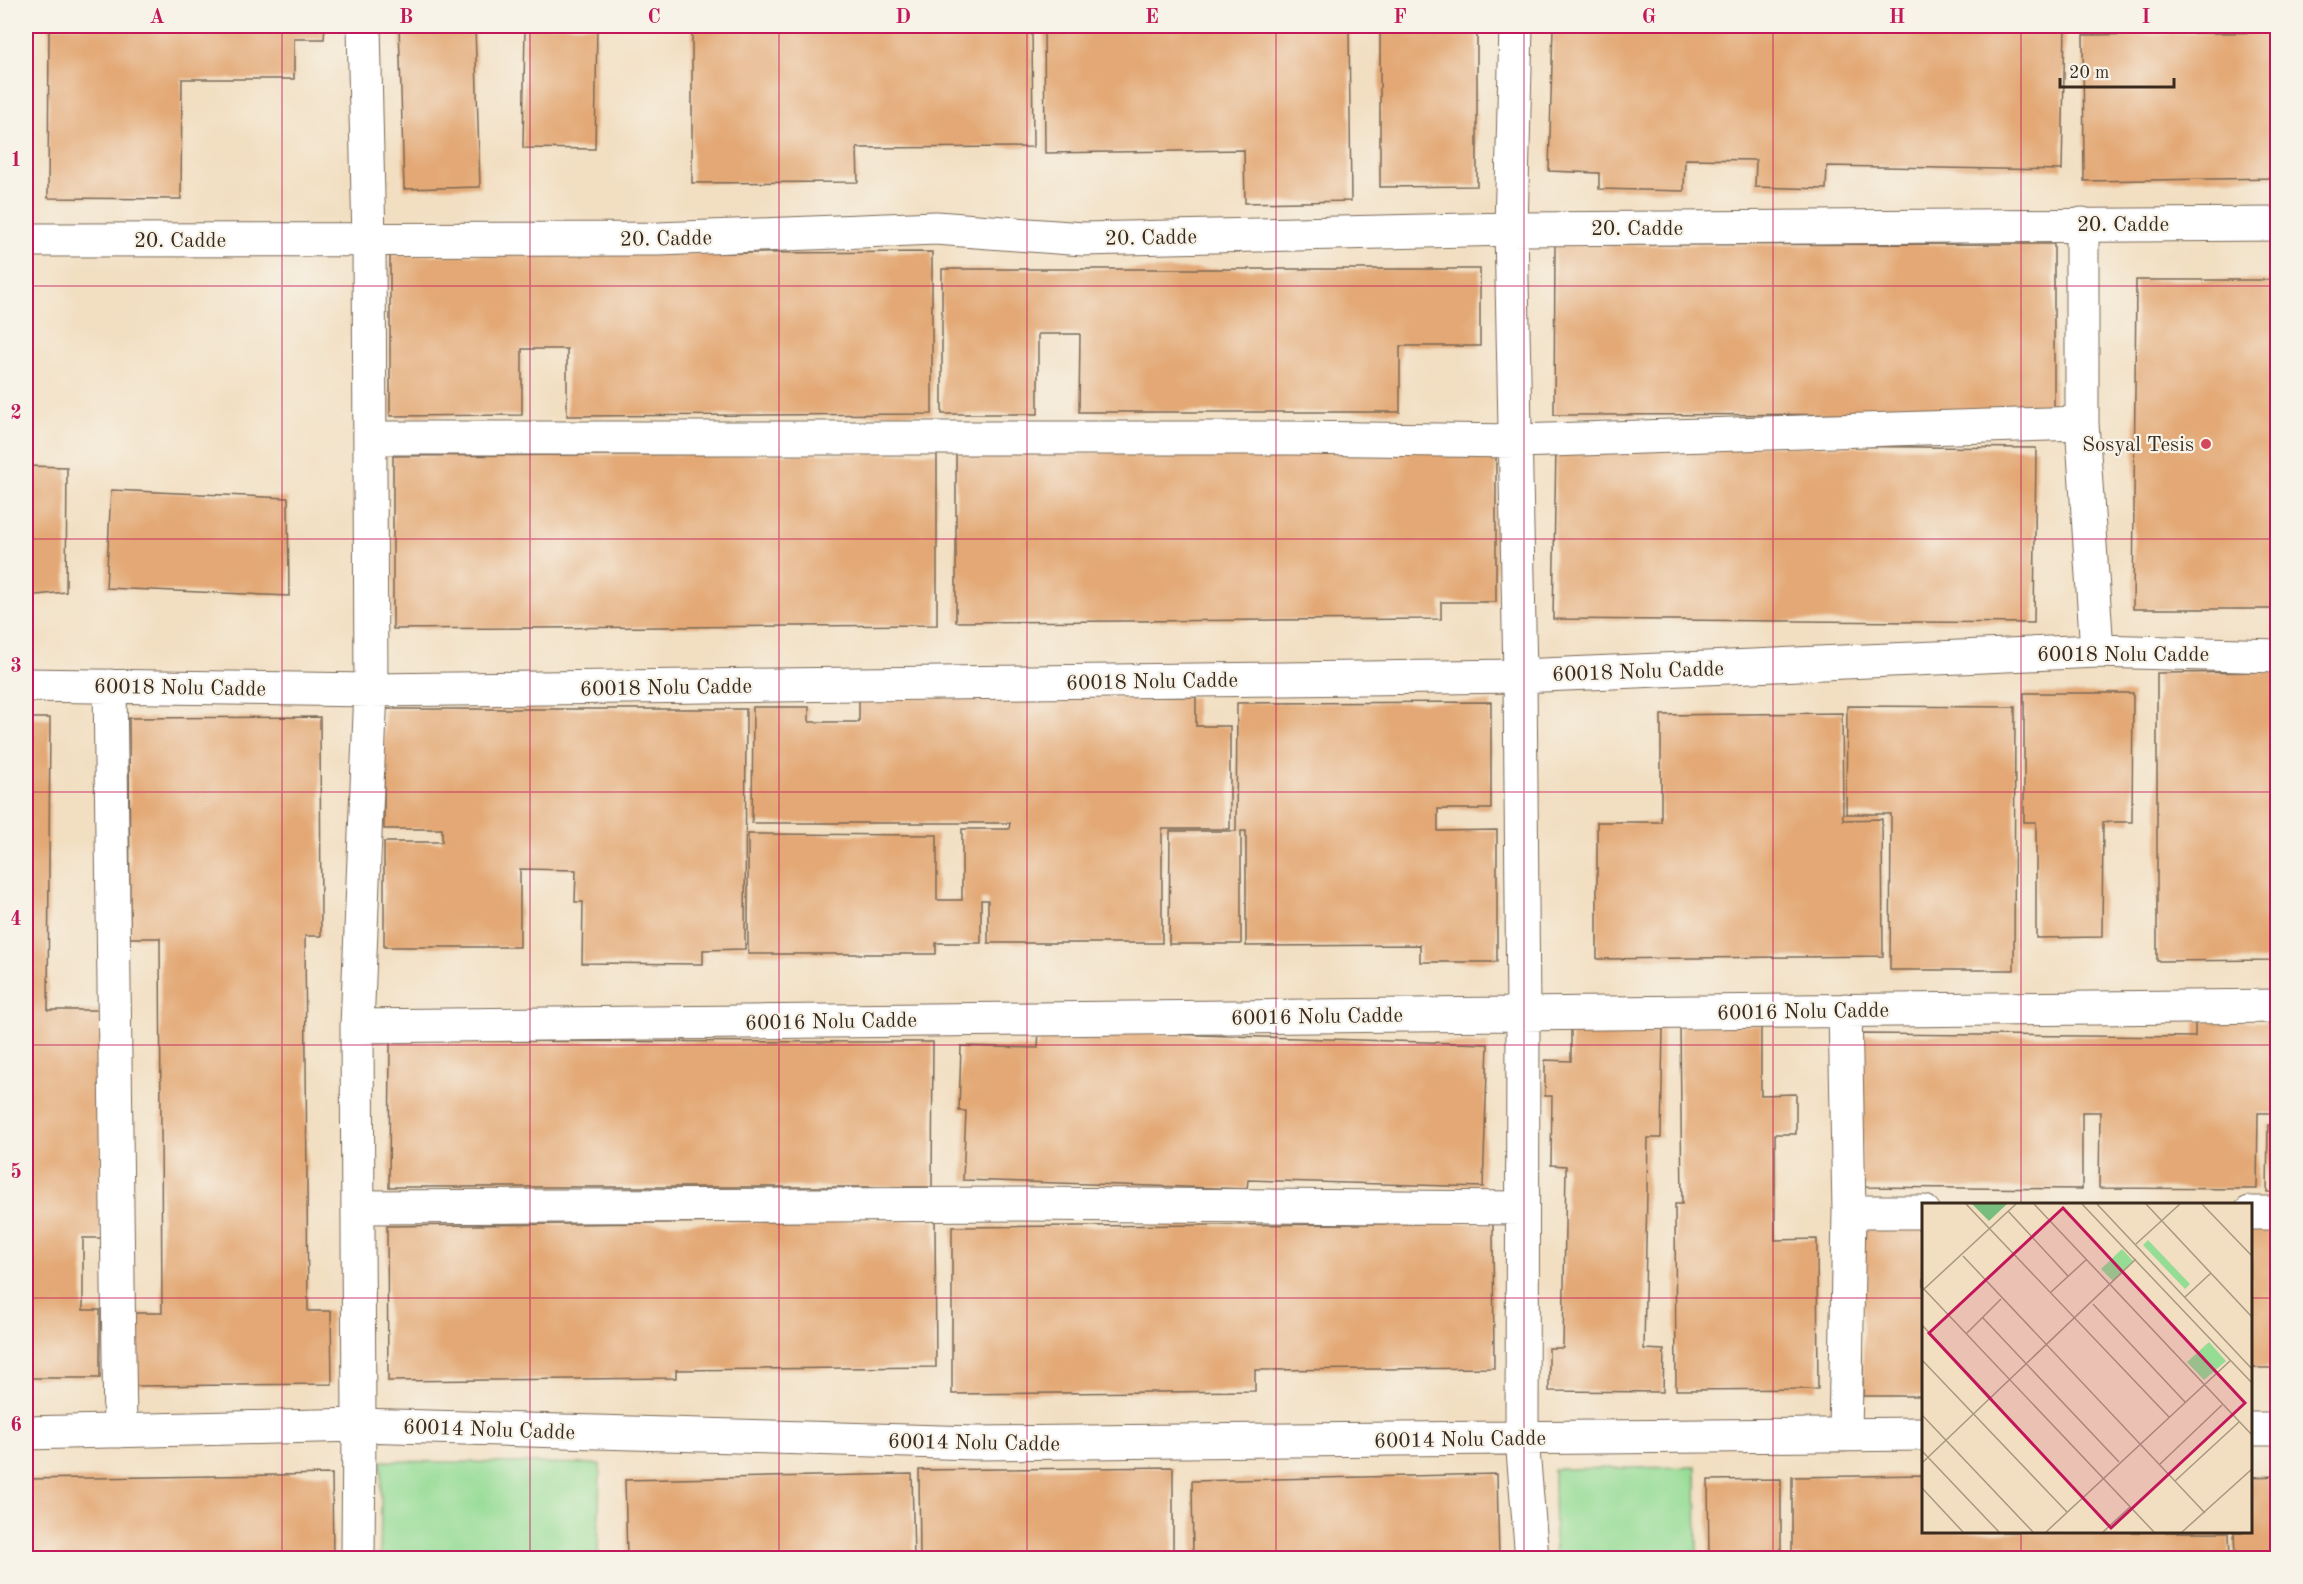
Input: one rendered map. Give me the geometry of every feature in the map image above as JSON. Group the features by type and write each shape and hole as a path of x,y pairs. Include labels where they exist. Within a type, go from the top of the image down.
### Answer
{"street":[{"path":"358,1558 360,1425 357,1026 371,690 369,240 364,26"},
{"path":"1516,26 1511,229 1520,676 1523,1014 1522,1439 1532,1558"},
{"path":"2082,224 2082,423 2097,651"},
{"name":"20. Cadde","path":"26,240 659,239 936,228 1083,239 1511,229 2277,224"},
{"path":"370,438 1292,438 1516,441 2082,423"},
{"name":"60018 Nolu Cadde","path":"26,685 371,690 1520,676 2097,651 2277,656"},
{"path":"110,686 120,1431"},
{"name":"60016 Nolu Cadde","path":"357,1026 2277,1006"},
{"path":"1845,1010 1849,1212 1845,1435"},
{"path":"359,1208 1023,1204 1522,1208"},
{"path":"1849,1212 1922,1212"},
{"path":"2252,1213 2277,1213"},
{"name":"60014 Nolu Cadde","path":"26,1433 360,1425 975,1443 1922,1434"},
{"path":"2252,1429 2277,1429"}],"green space":[{"path":"382,1461 600,1464 598,1558 380,1558"},
{"path":"1696,1467 1697,1558 1555,1558 1554,1469"}],"building":[{"path":"49,26 325,26 324,39 294,39 294,79 182,79 181,199 48,198"},
{"path":"399,26 475,26 480,187 404,189"},
{"path":"525,26 597,26 595,149 523,148"},
{"path":"692,26 1032,26 1033,147 857,148 858,182 692,183"},
{"path":"1044,26 1349,26 1351,201 1245,203 1244,150 1045,153"},
{"path":"1380,26 1477,26 1477,186 1380,187"},
{"path":"1553,26 2065,26 2062,170 1827,166 1826,189 1755,187 1756,160 1685,159 1684,191 1599,189 1599,173 1549,171"},
{"path":"2278,32 2278,178 2084,181 2083,35"},
{"path":"2054,244 2054,414 1554,415 1555,245"},
{"path":"932,252 932,414 567,416 567,349 522,349 522,415 390,416 390,255"},
{"path":"942,269 1480,269 1480,346 1400,346 1400,412 1079,412 1080,334 1038,334 1038,414 942,414"},
{"name":"Sosyal Tesis","path":"2136,280 2278,280 2278,609 2133,609"},
{"path":"26,325 32,325 27,437 26,437"},
{"path":"1556,444 2036,448 2034,623 1553,619"},
{"path":"1496,450 1496,602 1441,602 1441,619 956,622 956,453"},
{"path":"937,453 937,625 393,629 393,456"},
{"path":"26,466 67,467 66,592 26,596"},
{"path":"111,490 288,498 289,596 106,588"},
{"path":"2278,672 2278,960 2157,961 2157,673"},
{"path":"2024,693 2133,693 2132,822 2103,822 2102,937 2036,938 2036,822 2024,822"},
{"path":"859,697 1196,697 1196,726 1230,726 1230,829 1162,829 1162,943 988,943 988,900 981,900 981,943 936,943 936,954 748,954 748,834 937,835 937,900 962,900 962,829 1009,829 1010,823 752,823 753,707 809,707 809,722 859,722"},
{"path":"1491,702 1491,809 1438,809 1438,831 1497,830 1497,962 1420,962 1420,945 1246,946 1246,831 1241,831 1241,944 1169,944 1170,831 1236,831 1237,703"},
{"path":"1847,706 2015,707 2014,970 1890,970 1891,814 1846,814"},
{"path":"384,709 746,709 745,949 703,950 703,964 582,963 583,902 575,902 576,870 520,869 520,947 384,947 384,842 442,842 442,829 384,829"},
{"path":"1842,713 1843,820 1882,819 1883,956 1597,959 1597,822 1661,822 1661,715"},
{"path":"320,717 321,936 305,936 308,1311 331,1311 332,1384 134,1386 134,1313 162,1313 160,938 130,938 129,718"},
{"path":"26,718 50,718 48,1010 102,1010 101,1238 83,1238 83,1310 100,1310 100,1378 26,1378"},
{"path":"2195,1021 2278,1022 2278,1113 2258,1113 2257,1189 2099,1188 2100,1112 2082,1112 2082,1189 1861,1187 1862,1034 2195,1037"},
{"path":"1680,1025 1761,1025 1761,1095 1796,1094 1796,1134 1775,1134 1775,1240 1817,1239 1818,1389 1676,1390 1675,1204 1682,1204"},
{"path":"1571,1026 1663,1028 1661,1138 1648,1138 1644,1349 1664,1350 1663,1392 1549,1391 1549,1348 1563,1348 1566,1166 1551,1165 1552,1096 1545,1096 1545,1060 1571,1061"},
{"path":"1039,1030 1488,1044 1483,1187 1248,1180 1247,1189 963,1180 966,1111 959,1111 961,1046 1038,1048"},
{"path":"390,1041 933,1042 932,1187 389,1187"},
{"path":"2268,1125 2278,1125 2278,1192 2267,1192"},
{"path":"935,1220 936,1367 676,1370 676,1378 388,1381 387,1226"},
{"path":"1493,1223 1494,1368 1255,1370 1255,1391 952,1394 952,1227"},
{"path":"1922,1226 1922,1396 1863,1396 1863,1227"},
{"path":"2278,1226 2278,1368 2252,1368 2252,1227"},
{"path":"1173,1467 1173,1558 920,1558 919,1470"},
{"path":"332,1474 333,1558 26,1558 26,1479"},
{"path":"912,1474 914,1558 627,1558 625,1480"},
{"path":"1497,1474 1499,1558 1193,1558 1192,1481"},
{"path":"1922,1475 1922,1533 2229,1533 2230,1558 1792,1557 1792,1477"},
{"path":"2278,1476 2278,1558 2235,1558 2234,1533 2252,1533 2252,1477"},
{"path":"1781,1479 1781,1558 1709,1558 1708,1480"}],"place":[{"name":"Sosyal Tesis","path":"2206,444"}]}
